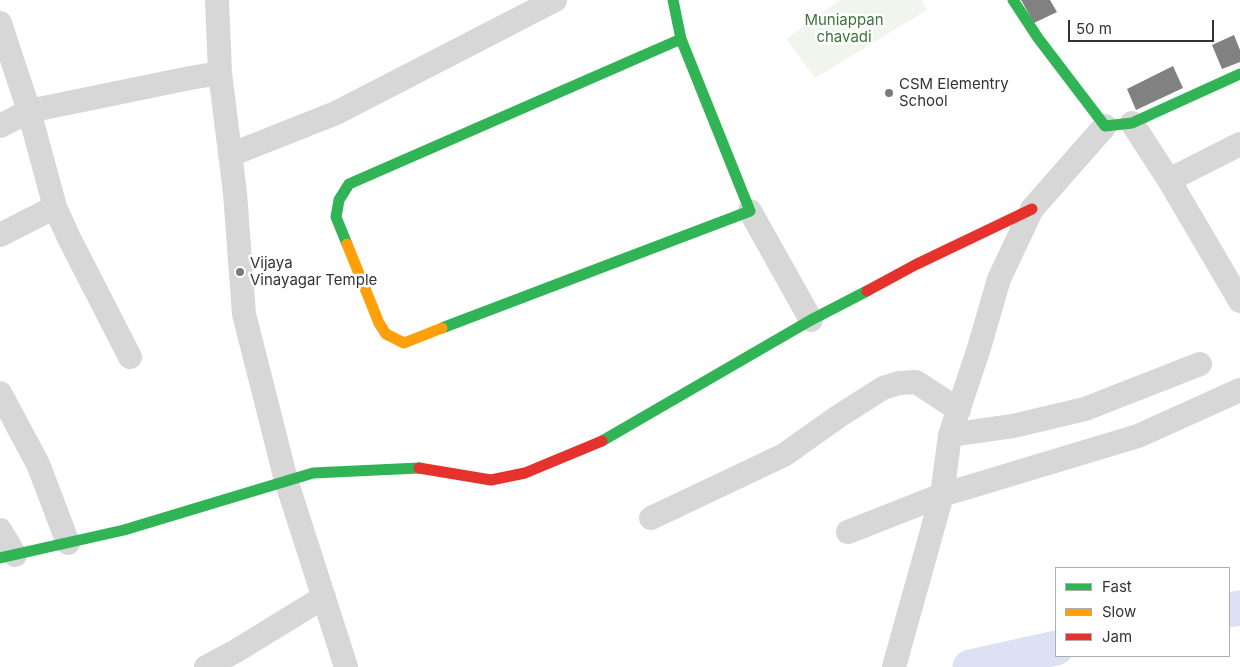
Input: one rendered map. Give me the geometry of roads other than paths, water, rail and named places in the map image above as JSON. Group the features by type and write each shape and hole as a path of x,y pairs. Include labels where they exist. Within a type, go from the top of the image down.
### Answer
{"street":[{"path":"217,0 220,73 235,193 244,314 286,480 346,667"},
{"path":"230,155 336,113 555,0"},
{"path":"673,0 681,39 750,211 811,320"},
{"path":"1013,0 1038,38 1105,126"},
{"path":"0,25 29,111 55,207 130,357"},
{"path":"681,39 349,184 339,200 336,217 379,323 386,334 404,344 750,211"},
{"path":"0,126 29,111 220,73"},
{"path":"894,667 942,495 950,435 979,348 999,279 1032,209 1105,126 1132,123 1240,74"},
{"path":"1132,123 1169,180 1240,301"},
{"path":"1169,180 1240,144"},
{"path":"0,234 55,207"},
{"path":"0,530 8,557 124,530 313,473 421,468 491,480 525,473 608,438 811,320 915,265 1032,209"},
{"path":"950,435 1013,426 1085,409 1200,364"},
{"path":"651,518 784,455 883,388 899,383 916,382 959,410"},
{"path":"848,532 942,495 1138,436 1240,390"},
{"path":"0,393 38,464 68,543"},
{"path":"206,667 236,651 324,597"}],"waterway":[{"path":"1230,610 1240,608"},
{"path":"970,667 1055,648"}],"place":[{"name":"CSM Elementry School","path":"889,93"},
{"name":"Vijaya Vinayagar Temple","path":"240,272"}],"park label":[{"name":"Muniappan chavadi","path":"844,28"}]}
